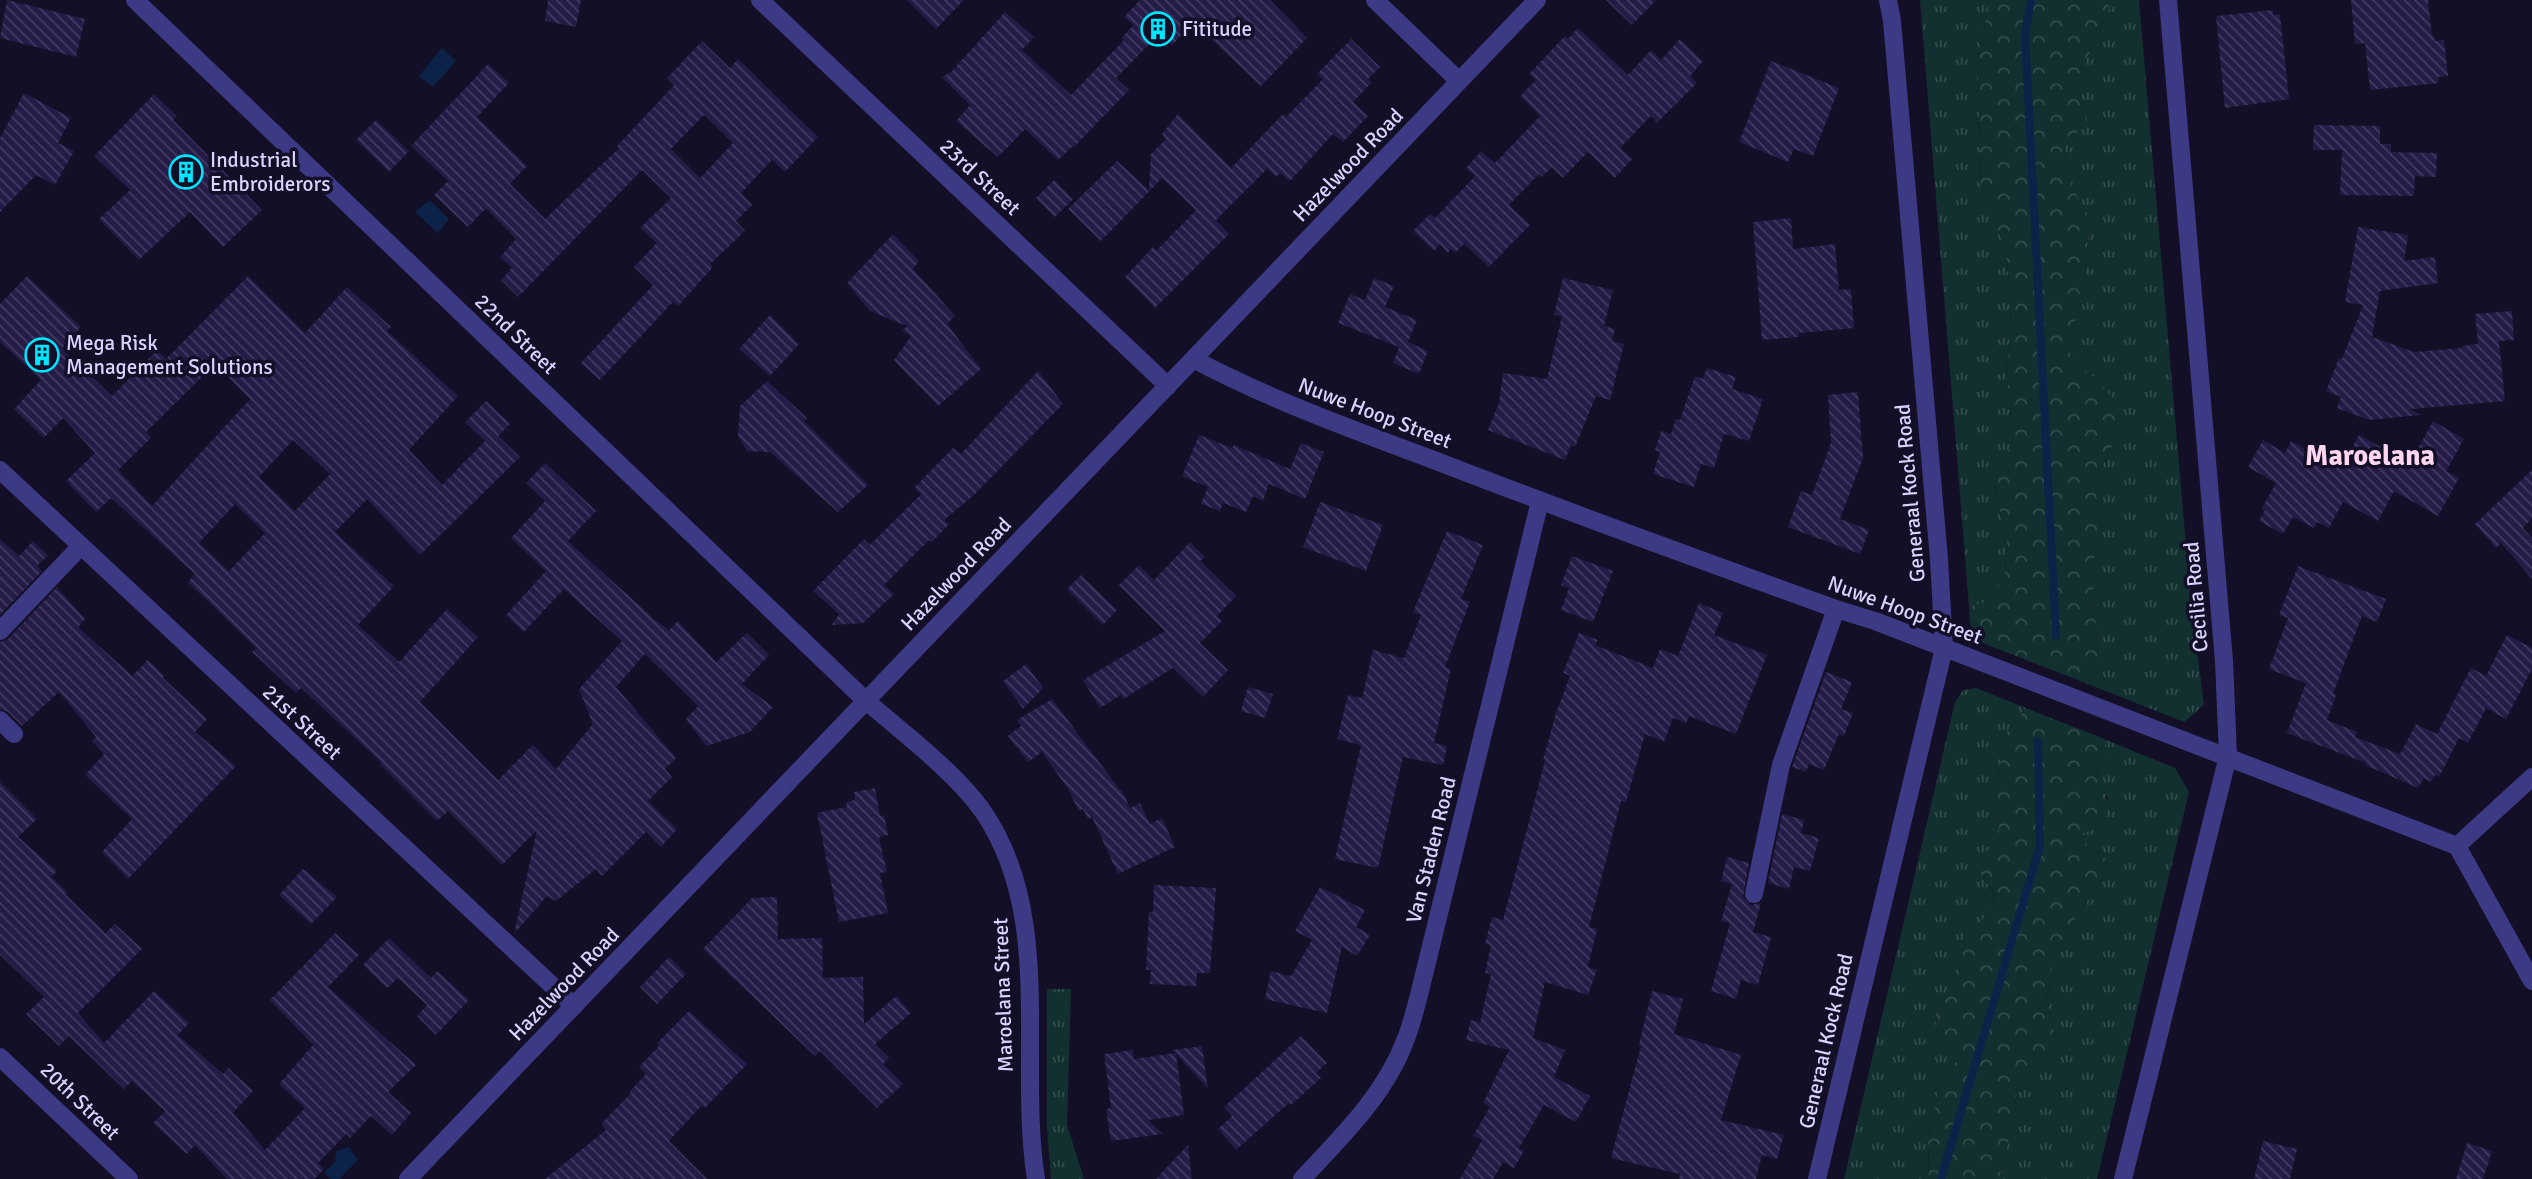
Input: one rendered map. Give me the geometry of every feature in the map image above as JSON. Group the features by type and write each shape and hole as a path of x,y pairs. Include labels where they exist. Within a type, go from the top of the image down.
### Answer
{"street":[{"name":"22nd Street","path":"135,0 865,700"},
{"name":"23rd Street","path":"760,0 1168,386"},
{"path":"1375,0 1459,81"},
{"name":"Hazelwood Road","path":"408,1179 1537,0"},
{"name":"Generaal Kock Road","path":"1817,1179 1944,648 1939,559 1888,0"},
{"name":"Cecilia Road","path":"2123,1179 2228,756 2224,661 2168,0"},
{"name":"Nuwe Hoop Street","path":"1195,360 1239,383 1316,415 1540,501 1875,621 2457,846"},
{"name":"21st Street","path":"0,470 574,1006"},
{"name":"Van Staden Road","path":"1302,1179 1348,1129 1380,1088 1405,1043 1540,501"},
{"path":"0,631 80,547"},
{"path":"1754,894 1781,765 1836,609"},
{"name":"Maroelana Street","path":"865,700 948,774 981,809 1001,843 1020,893 1028,968 1030,1141 1036,1179"},
{"path":"0,720 14,734"},
{"path":"2532,778 2457,846 2532,981"},
{"name":"20th Street","path":"0,1057 129,1179"}],"green space":[{"path":"1920,0 1990,0 1978,56 1981,186 2006,250 2011,306 2007,378 2014,437 1998,474 1996,494 2007,544 2005,573 1996,592 1982,604 1969,606"},
{"path":"1990,0 2107,0 2109,9 2080,74 2080,94 2088,112 2086,123 2064,147 2067,178 2090,218 2082,302 2067,345 2074,363 2099,381 2121,408 2122,418 2117,437 2094,481 2101,526 2092,569 2098,656 2088,684 1985,644 1976,636 1970,623 1969,606 1982,604 1996,592 2005,573 2007,544 1996,494 1998,474 2014,437 2007,378 2011,306 2006,250 1981,186 1978,56"},
{"path":"2107,0 2139,0 2191,603 2204,705 2184,722 2088,684 2098,656 2092,569 2101,526 2094,481 2117,437 2099,381 2074,363 2067,345 2082,302 2090,218 2067,178 2064,147 2086,122 2088,112 2080,94 2080,74 2109,9"},
{"path":"1976,688 2026,708 2006,733 1996,790 2000,840 1979,872 1996,896 1988,916 1965,935 1957,985 1936,1009 1937,1034 1958,1058 1939,1088 1928,1136 1929,1179 1844,1179 1955,702 1963,690"},
{"path":"2026,708 2104,739 2105,753 2096,772 2105,793 2107,811 2102,827 2083,833 2082,840 2105,858 2107,871 2065,935 2052,968 2047,998 2055,1036 2049,1058 2034,1077 2017,1086 2013,1126 2000,1179 1929,1179 1928,1136 1939,1088 1958,1058 1937,1034 1936,1009 1957,985 1965,934 1984,918 1994,902 1996,895 1979,872 1978,858 2000,840 1996,790 2006,733"},
{"path":"2104,739 2175,768 2189,792 2097,1179 2000,1179 2013,1126 2017,1086 2034,1077 2055,1036 2047,998 2052,968 2065,935 2107,871 2104,857 2082,840 2083,833 2108,799 2096,772 2105,753"},
{"path":"1047,989 1071,989 1067,1125 1084,1179 1051,1179 1047,1128"}],"water":[{"path":"442,48 456,61 433,87 419,76"},
{"path":"430,200 449,219 438,233 415,212"},
{"path":"349,1147 358,1160 339,1179 331,1179 324,1173 335,1162 336,1151"}],"building":[{"path":"7,0 85,19 76,57 0,38"},
{"path":"548,0 581,0 576,27 545,21"},
{"path":"907,0 964,0 936,29"},
{"path":"1140,0 1270,0 1307,38 1261,86 1194,23 1172,45 1160,33 1116,78 1129,90 1058,160 1025,129 998,157 956,121 970,105 942,77 951,72 1005,12 1034,37 1022,50 1071,95 1124,40 1121,38 1134,25 1124,17"},
{"path":"1606,0 1656,0 1632,25"},
{"path":"2351,0 2428,0 2432,36 2435,41 2444,40 2448,76 2438,77 2439,83 2370,90 2365,43 2355,44"},
{"path":"2273,10 2273,15 2280,14 2289,99 2225,108 2216,16"},
{"path":"1578,28 1628,75 1651,50 1661,60 1680,39 1703,61 1690,76 1697,83 1657,123 1651,116 1620,148 1632,159 1615,178 1588,152 1563,178 1552,167 1542,177 1539,174 1509,205 1530,225 1489,267 1464,244 1455,253 1451,249 1448,253 1440,244 1434,251 1413,231 1430,214 1435,218 1475,176 1466,168 1481,151 1495,163 1540,116 1520,96 1536,80 1529,74 1565,36 1568,39"},
{"path":"1351,39 1380,67 1368,79 1372,82 1353,102 1368,116 1343,142 1333,134 1290,181 1280,173 1276,177 1267,169 1216,220 1229,234 1155,308 1125,277 1153,247 1157,250 1196,210 1162,178 1101,241 1068,209 1117,161 1149,190 1151,154 1166,139 1162,134 1178,114 1231,168 1283,114 1286,117 1323,79 1317,74"},
{"path":"702,41 730,68 738,59 818,137 785,172 772,160 741,193 752,205 736,221 745,231 710,264 713,267 678,306 673,302 600,380 581,363 653,285 634,267 657,243 640,228 671,198 642,170 518,297 501,280 512,268 500,257 516,239 486,208 468,227 434,195 448,181 411,146 488,64 509,83 477,117 527,166 510,184 545,219 619,148 617,146 674,85 667,78","holes":["704,115 733,143 700,178 671,149"]},
{"path":"1771,61 1839,88 1813,156 1794,149 1788,162 1739,142"},
{"path":"24,93 71,118 58,143 74,151 55,185 36,175 0,212 0,138"},
{"name":"Industrial Embroiderors","path":"154,94 177,116 173,120 262,210 223,247 190,212 139,260 99,219 130,190 94,156"},
{"path":"376,120 409,151 389,172 356,140"},
{"path":"2314,125 2380,126 2380,144 2391,144 2391,152 2437,153 2436,177 2415,176 2414,196 2340,195 2342,150 2313,150"},
{"path":"1054,180 1073,199 1055,217 1036,198"},
{"path":"1791,218 1793,249 1835,244 1839,290 1851,289 1854,328 1799,333 1799,337 1762,340 1753,222"},
{"path":"2358,227 2408,235 2404,261 2435,257 2438,283 2380,291 2372,337 2414,352 2462,348 2478,344 2475,314 2512,311 2514,340 2499,341 2505,401 2410,409 2420,415 2369,420 2337,408 2341,397 2326,391 2363,305 2345,302"},
{"path":"893,234 919,261 913,269 955,316 947,324 981,369 938,406 894,360 911,336 902,331 907,326 870,311 847,283"},
{"path":"27,276 81,327 62,348 112,396 157,350 166,359 248,276 305,333 347,287 391,327 387,331 458,396 409,450 442,485 485,441 465,422 486,401 510,424 498,436 520,457 420,555 367,499 335,532 394,586 358,625 399,662 447,609 478,637 420,702 498,780 533,745 556,769 593,724 579,689 622,641 564,589 524,632 506,615 546,571 511,538 545,501 526,483 545,463 596,511 568,541 655,620 669,630 678,621 716,662 747,633 769,655 742,684 773,707 750,732 706,746 686,719 698,706 645,654 616,687 676,758 665,769 672,777 648,801 677,829 661,847 646,832 602,876 596,869 556,901 547,896 514,934 537,830 502,865 448,811 437,821 380,764 381,762 301,688 296,693 252,652 256,648 188,582 195,574 111,498 96,512 66,481 95,453 63,418 44,438 14,409 41,380 0,342 0,304","holes":["215,364 250,399 152,506 118,470 151,438 146,432","293,440 330,474 295,511 259,477","235,504 265,533 229,571 199,543"]},
{"path":"1374,278 1394,286 1385,307 1417,320 1408,342 1428,351 1419,374 1393,363 1399,347 1338,323 1350,294 1365,300"},
{"path":"1563,278 1613,290 1604,326 1615,329 1612,341 1624,344 1610,400 1596,396 1575,447 1571,445 1565,460 1488,430 1499,403 1503,373 1547,379 1562,316 1554,315"},
{"path":"770,315 799,344 770,376 739,349"},
{"path":"1707,368 1736,377 1732,389 1763,399 1749,441 1724,434 1714,468 1701,464 1694,487 1653,474 1660,452 1655,450 1661,431 1671,434 1676,419 1680,420 1695,376 1703,379"},
{"path":"1038,371 1063,404 974,495 944,520 949,524 932,542 929,540 884,585 894,594 863,623 832,625 839,614 813,591 864,539 870,545 921,494 914,488 953,448 961,454"},
{"path":"767,381 807,418 804,421 868,485 838,512 770,452 747,451 738,436 740,406"},
{"path":"1858,392 1863,458 1840,519 1869,530 1860,554 1788,527 1801,491 1812,495 1831,443 1828,395"},
{"path":"2433,421 2464,439 2446,471 2459,478 2438,516 2394,491 2378,521 2343,502 2329,528 2317,522 2314,528 2293,517 2283,534 2259,521 2265,510 2262,508 2276,483 2248,467 2263,440 2285,453 2291,441 2341,468 2359,435 2410,463"},
{"path":"1199,435 1232,448 1234,445 1290,469 1301,443 1324,452 1305,499 1269,484 1263,501 1253,496 1246,512 1223,503 1220,511 1201,504 1208,487 1182,476"},
{"path":"2532,470 2532,518 2523,528 2532,538 2532,579 2501,543 2496,548 2475,524"},
{"path":"1320,502 1383,525 1366,571 1303,547"},
{"path":"1447,531 1483,545 1461,599 1470,602 1445,667 1451,669 1434,743 1447,746 1443,765 1403,757 1378,868 1335,859 1361,745 1337,739 1348,695 1362,698 1373,650 1404,658 1421,615 1413,612"},
{"path":"0,539 19,556 33,541 48,555 37,566 42,571 0,615"},
{"path":"1190,542 1205,557 1200,561 1236,596 1217,616 1222,621 1200,643 1228,670 1203,697 1173,668 1123,699 1121,695 1100,708 1083,680 1165,631 1119,585 1139,565 1154,580"},
{"path":"1572,556 1613,571 1593,622 1561,610 1569,588 1561,585"},
{"path":"2298,566 2386,599 2377,622 2362,616 2333,694 2336,695 2327,720 2357,732 2355,737 2400,754 2416,724 2437,734 2471,668 2486,676 2507,635 2532,648 2532,669 2506,719 2486,708 2468,743 2459,738 2439,777 2435,775 2431,782 2424,778 2418,788 2365,765 2366,763 2287,733 2306,683 2269,669 2288,618 2279,615"},
{"path":"1081,575 1117,610 1103,625 1067,589"},
{"path":"57,587 85,619 78,627 132,676 148,660 163,678 207,719 195,732 236,766 128,879 102,852 132,819 85,775 104,754 92,741 96,737 59,692 22,726 8,712 0,709 0,642 8,639"},
{"path":"1699,603 1723,613 1714,635 1767,655 1736,734 1689,716 1686,723 1673,718 1664,742 1645,734 1626,802 1621,801 1589,927 1597,929 1588,967 1597,970 1588,995 1545,982 1533,1038 1565,1050 1554,1077 1590,1096 1576,1122 1544,1105 1519,1148 1524,1151 1514,1168 1503,1162 1493,1179 1460,1179 1482,1140 1473,1136 1490,1107 1483,1103 1509,1050 1466,1040 1471,1020 1480,1023 1491,974 1485,973 1491,945 1485,944 1492,917 1503,920 1545,761 1543,760 1570,676 1563,673 1579,633 1598,640 1595,645 1653,668 1660,649 1678,656"},
{"path":"1026,664 1043,688 1023,709 1003,681"},
{"path":"1826,672 1852,682 1841,709 1853,713 1844,736 1839,734 1824,770 1809,764 1806,772 1792,767"},
{"path":"1248,687 1273,694 1265,718 1241,711"},
{"path":"1052,699 1121,789 1130,808 1140,803 1150,824 1162,818 1175,847 1118,874 1092,817 1088,819 1083,809 1079,811 1068,789 1042,752 1028,762 1008,736 1021,726 1017,720"},
{"path":"0,782 37,819 18,837 57,871 51,877 67,892 65,894 105,933 115,924 142,949 78,1013 104,1043 154,991 189,1023 178,1035 223,1074 228,1068 253,1091 233,1113 265,1150 305,1108 279,1084 313,1045 270,1000 335,933 359,955 328,987 416,1065 388,1092 411,1113 392,1135 371,1116 350,1138 346,1134 318,1163 324,1169 314,1179 227,1179 195,1145 187,1154 153,1123 165,1111 132,1081 124,1089 69,1036 59,1046 26,1014 44,997 0,955"},
{"path":"875,788 880,816 884,815 888,835 879,837 887,872 880,873 888,913 839,922 817,813 847,807 846,802 855,800 854,792"},
{"path":"1782,814 1804,820 1801,833 1819,838 1810,871 1794,867 1789,889 1768,883"},
{"path":"1727,857 1749,863 1743,897 1751,905 1761,903 1753,932 1771,937 1758,985 1741,980 1736,999 1711,991 1730,923 1721,921 1732,884 1721,881"},
{"path":"303,869 337,897 311,924 279,895"},
{"path":"1154,885 1216,888 1210,973 1197,973 1196,986 1150,984 1151,970 1146,970 1149,912 1153,912"},
{"path":"1320,887 1365,910 1356,927 1370,935 1357,956 1342,947 1327,1013 1265,999 1271,971 1291,976 1312,940 1295,931"},
{"path":"777,897 778,939 822,938 823,978 863,977 864,1024 896,996 911,1013 875,1044 889,1058 883,1064 903,1084 877,1108 820,1051 815,1056 703,949 752,898"},
{"path":"389,938 431,978 437,971 469,1000 436,1035 417,1016 427,1005 398,978 387,988 363,965"},
{"path":"669,957 686,974 657,1004 640,987"},
{"path":"1652,991 1683,999 1674,1034 1741,1055 1721,1120 1784,1135 1777,1159 1762,1155 1756,1179 1679,1179 1680,1174 1611,1158 1641,1046 1639,1045"},
{"path":"689,1011 747,1064 705,1108 702,1105 669,1141 707,1179 545,1179 606,1130 601,1124 646,1074 639,1067 659,1046 657,1043"},
{"path":"1301,1036 1327,1063 1316,1073 1321,1078 1236,1150 1218,1129 1232,1116 1224,1107"},
{"path":"1202,1046 1208,1089 1176,1054 1184,1115 1148,1120 1163,1134 1111,1141 1106,1109 1111,1108 1104,1054 1133,1050 1134,1059"},
{"path":"2263,1141 2297,1149 2290,1179 2254,1179"},
{"path":"2467,1143 2492,1151 2483,1179 2456,1179"},
{"path":"1188,1145 1192,1179 1156,1179"}],"waterway":[{"path":"2031,0 2025,34 2056,636"},
{"path":"1941,1179 2040,846 2038,742"}],"place":[{"name":"Fititude","path":"1158,29"},
{"name":"Industrial Embroiderors","path":"186,172"},
{"name":"Mega Risk Management Solutions","path":"42,355"}],"district":[{"name":"Maroelana","path":"2370,455"}]}
